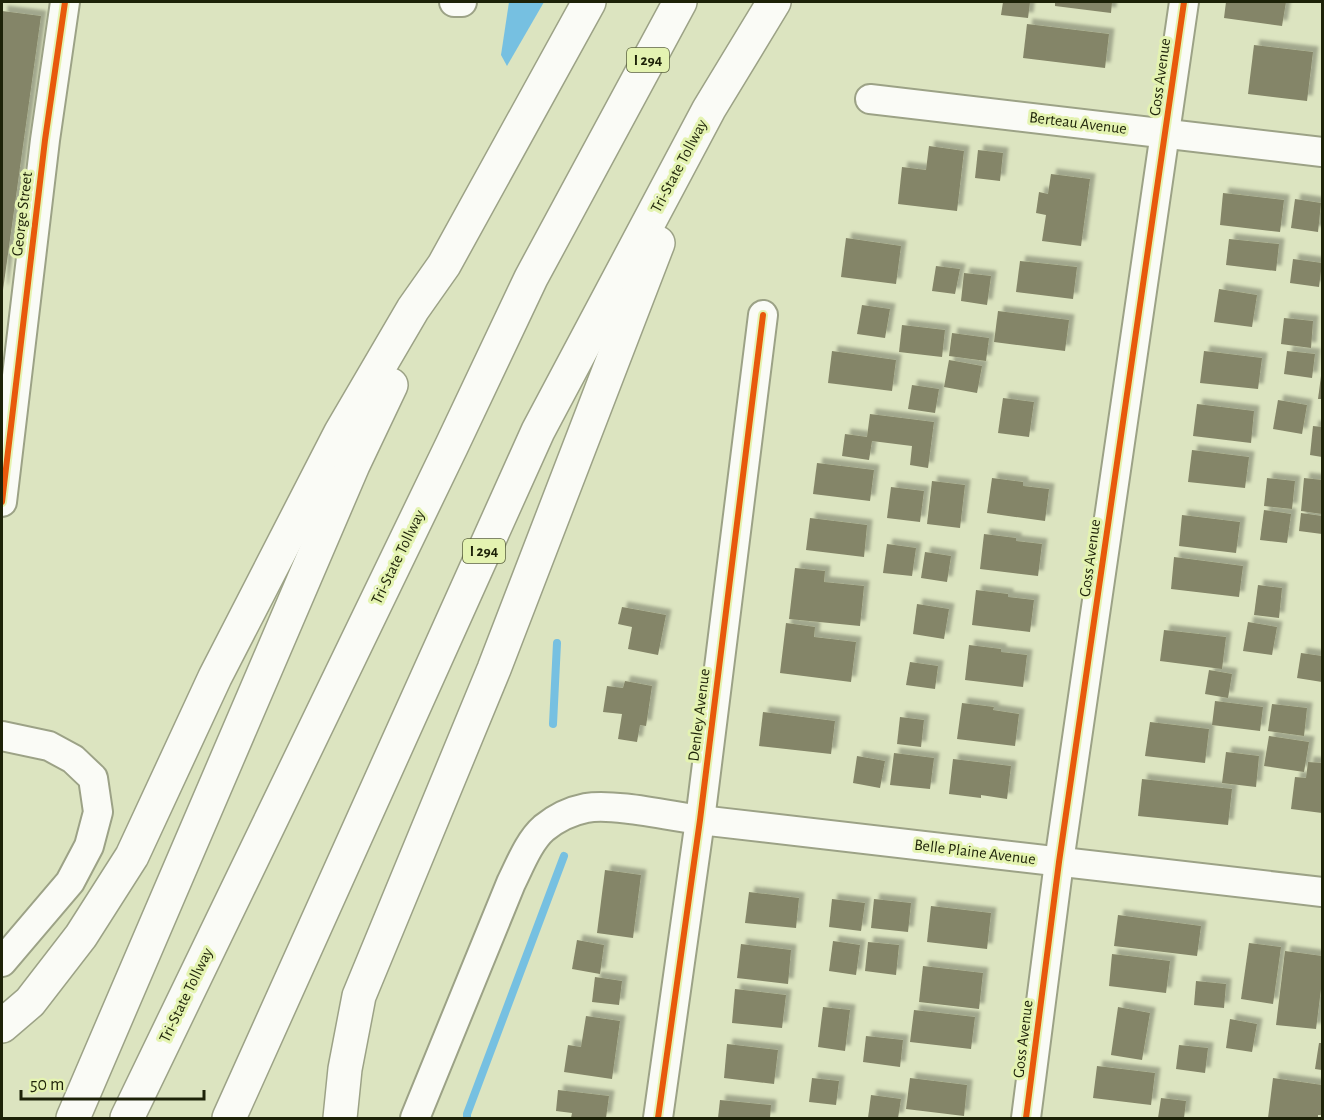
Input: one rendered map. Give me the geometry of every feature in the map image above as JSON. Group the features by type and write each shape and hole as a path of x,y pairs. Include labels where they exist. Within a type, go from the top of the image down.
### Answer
{"highway":[{"path":"2,1026 30,1002 81,936 132,856 215,677 341,432 413,309 444,265 589,2"},
{"name":"Tri-State Tollway","path":"127,1119 531,278 680,2"},
{"name":"Tri-State Tollway","path":"229,1119 538,431 709,109 774,2"},
{"path":"340,1119 345,1069 359,996 494,669 709,109"},
{"path":"73,1119 353,465 420,324 444,265"}],"street":[{"name":"George Street","path":"2,502 45,140 65,2"},
{"path":"454,2 462,2"},
{"name":"Goss Avenue","path":"1026,1119 1059,862 1184,2"},
{"name":"Berteau Avenue","path":"870,99 1323,152"},
{"name":"Denley Avenue","path":"658,1119 700,820 763,315"},
{"path":"2,736 50,746 73,759 93,778 99,812 89,846 70,882 2,962"},
{"name":"Belle Plaine Avenue","path":"415,1119 511,883 528,850 543,829 560,817 586,808 614,808 1323,892"}],"water":[{"path":"509,2 544,2 507,66 501,55"}],"building":[{"path":"1003,2 1030,2 1028,18 1001,15"},
{"path":"1055,2 1112,2 1111,13 1055,6"},
{"path":"1226,2 1286,2 1282,26 1224,18"},
{"path":"2,11 41,16 3,290 2,290"},
{"path":"1027,24 1109,34 1105,68 1023,58"},
{"path":"1254,45 1313,52 1307,101 1248,94"},
{"path":"929,146 964,151 957,211 898,204 902,167 926,170"},
{"path":"978,150 1003,153 1000,181 975,178"},
{"path":"1051,174 1090,179 1081,246 1042,241 1046,215 1036,213 1039,192 1048,194"},
{"path":"1223,193 1284,200 1280,232 1220,225"},
{"path":"1295,199 1321,203 1318,232 1291,228"},
{"path":"846,238 901,246 896,284 841,277"},
{"path":"1229,239 1279,244 1276,271 1226,265"},
{"path":"1293,259 1322,263 1319,287 1290,283"},
{"path":"1020,261 1077,267 1073,299 1016,292"},
{"path":"936,266 960,269 955,294 932,291"},
{"path":"964,273 991,276 987,305 961,301"},
{"path":"1219,289 1257,295 1252,327 1214,322"},
{"path":"862,305 890,309 885,338 857,334"},
{"path":"998,311 1069,320 1065,351 994,342"},
{"path":"1284,318 1313,321 1311,348 1281,344"},
{"path":"902,325 945,330 942,357 899,352"},
{"path":"952,333 989,338 986,361 949,356"},
{"path":"832,351 896,360 892,391 828,383"},
{"path":"1204,351 1262,358 1258,389 1200,383"},
{"path":"1287,351 1315,354 1312,378 1284,374"},
{"path":"949,360 982,366 977,393 944,387"},
{"path":"1321,376 1322,399 1318,399"},
{"path":"912,385 939,389 935,413 908,409"},
{"path":"1003,398 1034,402 1029,437 998,433"},
{"path":"1278,400 1307,405 1302,434 1273,429"},
{"path":"1197,404 1254,411 1251,443 1193,436"},
{"path":"870,414 934,422 928,468 910,465 912,446 872,441 869,460 842,456 845,434 867,437"},
{"path":"1313,426 1322,427 1322,457 1310,455"},
{"path":"1192,450 1249,457 1245,488 1188,482"},
{"path":"817,463 874,470 870,501 813,494"},
{"path":"992,478 1023,482 1023,486 1049,489 1045,521 987,513"},
{"path":"1267,478 1295,481 1292,509 1264,506"},
{"path":"1304,478 1322,480 1322,514 1301,511"},
{"path":"932,481 965,485 960,528 927,524"},
{"path":"891,487 924,491 920,522 887,518"},
{"path":"1264,510 1291,514 1287,543 1260,540"},
{"path":"1301,513 1322,516 1322,534 1299,531"},
{"path":"1182,515 1240,522 1236,553 1179,546"},
{"path":"810,518 867,525 864,557 806,550"},
{"path":"984,534 1042,544 1038,576 980,569"},
{"path":"887,544 916,548 912,576 883,573"},
{"path":"925,552 951,556 947,582 921,578"},
{"path":"1174,557 1243,566 1239,597 1171,589"},
{"path":"795,568 825,571 824,582 864,586 860,626 789,619"},
{"path":"1258,585 1282,588 1279,618 1254,615"},
{"path":"976,590 1034,600 1030,632 972,625"},
{"path":"917,604 949,609 944,639 913,634"},
{"path":"622,607 666,615 658,655 628,649 632,627 618,624"},
{"path":"1248,622 1277,627 1272,655 1243,651"},
{"path":"786,623 815,627 814,637 856,642 851,682 780,673"},
{"path":"1164,630 1226,637 1222,669 1160,661"},
{"path":"969,645 1027,655 1023,687 965,680"},
{"path":"1301,653 1322,656 1322,682 1297,678"},
{"path":"910,662 938,666 935,689 906,685"},
{"path":"1209,670 1232,674 1228,698 1205,694"},
{"path":"625,681 652,686 646,726 640,725 637,742 618,739 622,714 603,712 607,686 623,688"},
{"path":"1215,701 1263,707 1260,731 1212,725"},
{"path":"962,703 994,707 993,710 1019,714 1015,746 957,739"},
{"path":"1272,704 1307,708 1304,736 1268,731"},
{"path":"763,712 835,721 831,754 759,746"},
{"path":"900,717 924,720 921,747 897,744"},
{"path":"1150,722 1209,729 1205,763 1145,756"},
{"path":"1269,736 1309,742 1304,772 1264,766"},
{"path":"1226,752 1259,756 1256,787 1222,783"},
{"path":"894,753 934,758 930,789 890,785"},
{"path":"857,756 885,761 880,788 853,783"},
{"path":"953,759 1011,766 1007,799 949,794"},
{"path":"1308,762 1322,763 1322,813 1291,809 1295,777 1306,778"},
{"path":"1142,779 1232,789 1228,825 1138,816"},
{"path":"605,870 641,875 633,938 597,933"},
{"path":"749,892 799,898 796,928 745,923"},
{"path":"832,899 865,903 861,931 829,927"},
{"path":"874,899 911,903 908,932 871,928"},
{"path":"931,906 991,913 987,949 927,942"},
{"path":"1118,915 1201,926 1197,956 1114,946"},
{"path":"577,940 604,945 600,974 572,969"},
{"path":"833,941 860,945 856,975 829,971"},
{"path":"868,942 899,945 896,975 865,971"},
{"path":"1249,943 1281,947 1273,1004 1241,999"},
{"path":"741,944 791,950 788,984 737,978"},
{"path":"1285,951 1322,956 1322,981 1316,1029 1276,1025"},
{"path":"1112,954 1170,961 1166,993 1109,986"},
{"path":"923,966 983,973 979,1009 919,1002"},
{"path":"595,977 622,981 619,1005 592,1002"},
{"path":"1196,981 1226,984 1224,1008 1194,1005"},
{"path":"735,989 786,995 782,1028 732,1023"},
{"path":"823,1007 850,1010 845,1051 818,1047"},
{"path":"1118,1007 1150,1013 1142,1060 1111,1055"},
{"path":"914,1010 975,1017 971,1049 910,1042"},
{"path":"586,1016 620,1021 612,1079 564,1072 568,1045 581,1047"},
{"path":"1230,1019 1257,1024 1252,1052 1226,1048"},
{"path":"866,1036 903,1040 900,1067 863,1062"},
{"path":"1319,1043 1322,1043 1322,1070 1315,1069"},
{"path":"727,1044 778,1050 774,1084 724,1078"},
{"path":"1179,1045 1208,1048 1205,1073 1176,1069"},
{"path":"1097,1066 1155,1073 1151,1105 1093,1098"},
{"path":"812,1078 839,1081 836,1105 809,1102"},
{"path":"910,1078 967,1085 964,1116 906,1109"},
{"path":"1273,1078 1322,1085 1322,1115 1318,1115 1318,1118 1268,1118"},
{"path":"558,1090 609,1096 606,1118 571,1118 572,1113 556,1111"},
{"path":"871,1095 901,1099 898,1118 868,1118"},
{"path":"1161,1098 1186,1101 1184,1118 1158,1118"},
{"path":"720,1100 771,1105 770,1118 718,1118"}],"waterway":[{"path":"553,724 557,643"},
{"path":"467,1118 564,856"}],"cycle path":[{"path":"2,502 45,140 65,2"},
{"path":"1026,1118 1059,862 1184,2"},
{"path":"658,1118 700,820 763,315"}]}
